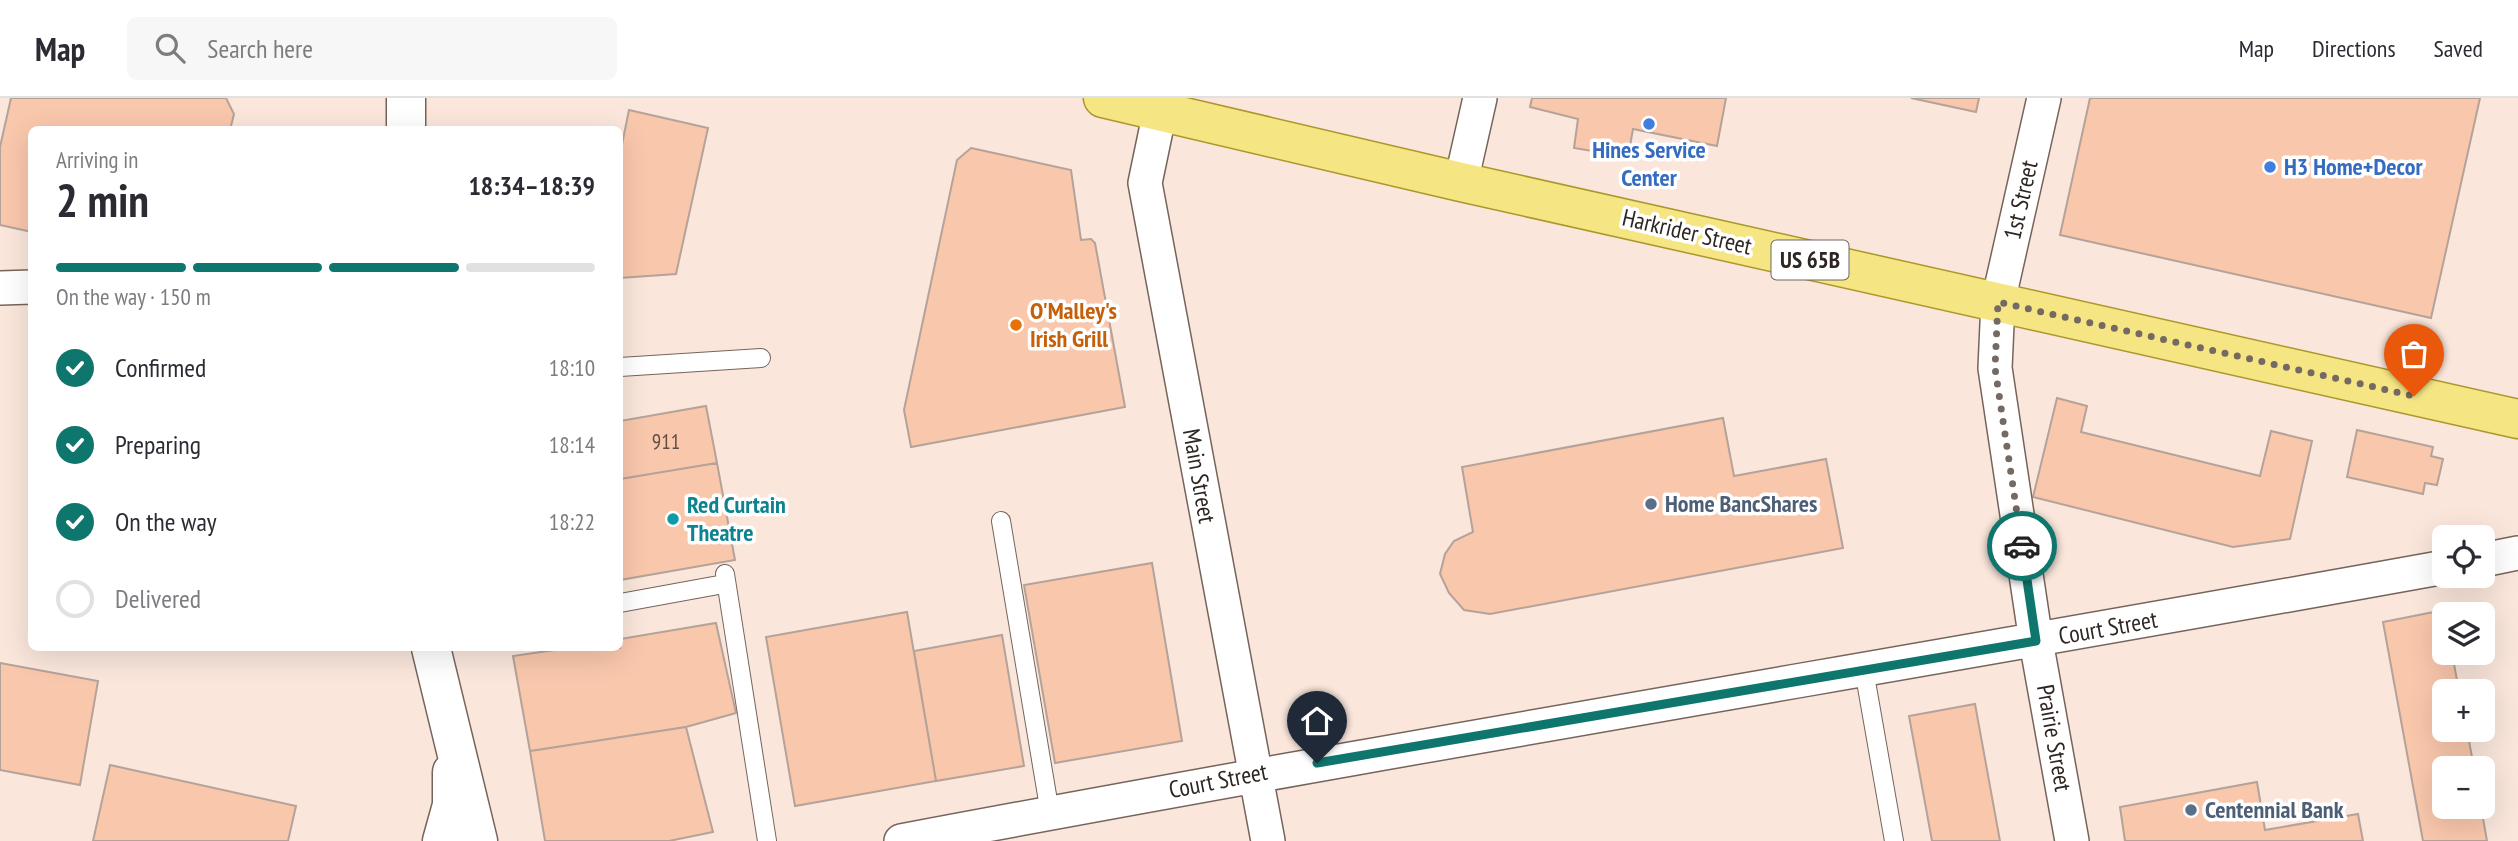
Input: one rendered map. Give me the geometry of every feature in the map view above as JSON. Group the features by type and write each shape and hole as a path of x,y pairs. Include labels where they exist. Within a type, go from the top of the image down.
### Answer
{"main road":[{"path":"406,126 407,98"},
{"name":"Harkrider Street","path":"1103,98 1461,182 2518,419"},
{"path":"432,651 478,841"},
{"path":"442,841 452,805 452,735"}],"street":[{"path":"1461,182 1480,98"},
{"name":"1st Street","path":"1998,302 2044,98"},
{"name":"Main Street","path":"1160,111 1147,174 1147,192 1268,841"},
{"path":"0,288 28,287"},
{"name":"Prairie Street","path":"1998,302 1995,368 2036,641 2072,841"},
{"path":"2495,557 2518,553"},
{"name":"Court Street","path":"901,841 1254,774 2036,641 2432,569"}],"lane":[{"path":"623,367 761,358"},
{"path":"1001,521 1050,813"},
{"path":"623,602 724,579 767,841"},
{"path":"1864,670 1894,841"}],"building":[{"path":"11,98 226,98 234,114 231,126 28,126 28,231 0,225 0,147"},
{"name":"Hines Service Center","path":"1532,98 1726,98 1717,146 1633,129 1628,157 1574,148 1578,119 1530,107"},
{"path":"1911,98 1979,98 1976,112"},
{"name":"H3 Home+Decor","path":"2090,98 2480,98 2431,318 2060,235"},
{"path":"629,110 708,128 676,274 623,278 623,139"},
{"name":"O'Malley's Irish Grill","path":"971,148 1071,170 1081,240 1091,239 1095,243 1125,407 911,447 904,410 957,160"},
{"path":"2057,398 2087,406 2081,432 2260,476 2271,431 2312,441 2290,539 2233,547 2033,497"},
{"path":"706,406 717,463 623,479 623,420"},
{"name":"Home BancShares","path":"1723,418 1734,476 1826,459 1843,548 1490,614 1464,610 1449,593 1440,574 1445,554 1454,541 1473,532 1462,467"},
{"path":"2357,430 2433,447 2431,456 2443,459 2437,485 2425,483 2423,494 2347,477"},
{"name":"Red Curtain Theatre","path":"717,463 735,560 623,579 623,479"},
{"path":"1152,563 1182,741 1055,763 1024,585"},
{"path":"907,612 936,781 795,806 766,637"},
{"path":"2432,612 2432,665 2454,665 2457,679 2432,679 2432,742 2469,742 2472,756 2432,756 2432,819 2483,819 2487,841 2423,841 2383,622"},
{"path":"716,623 736,713 686,727 530,751 513,656 547,651 623,651 623,638"},
{"path":"1002,635 1024,766 936,781 914,651"},
{"path":"0,663 98,681 80,785 0,770"},
{"path":"1975,704 2000,841 1932,841 1909,716"},
{"path":"686,727 713,832 669,841 545,841 530,751"},
{"path":"110,765 296,806 288,841 93,841"},
{"name":"Centennial Bank","path":"2257,782 2265,830 2358,814 2363,841 2125,841 2120,807"}],"way so far":[{"path":"2022,546 1995,368 1998,302 2414,396"}],"place":[{"name":"Hines Service Center","path":"1649,124"},
{"name":"H3 Home+Decor","path":"2270,167"},
{"name":"O'Malley's Irish Grill","path":"1016,325"},
{"name":"Home BancShares","path":"1651,504"},
{"name":"Red Curtain Theatre","path":"673,519"},
{"name":"Centennial Bank","path":"2191,810"}],"route":[{"path":"1317,763 2036,641 2022,546"}]}
